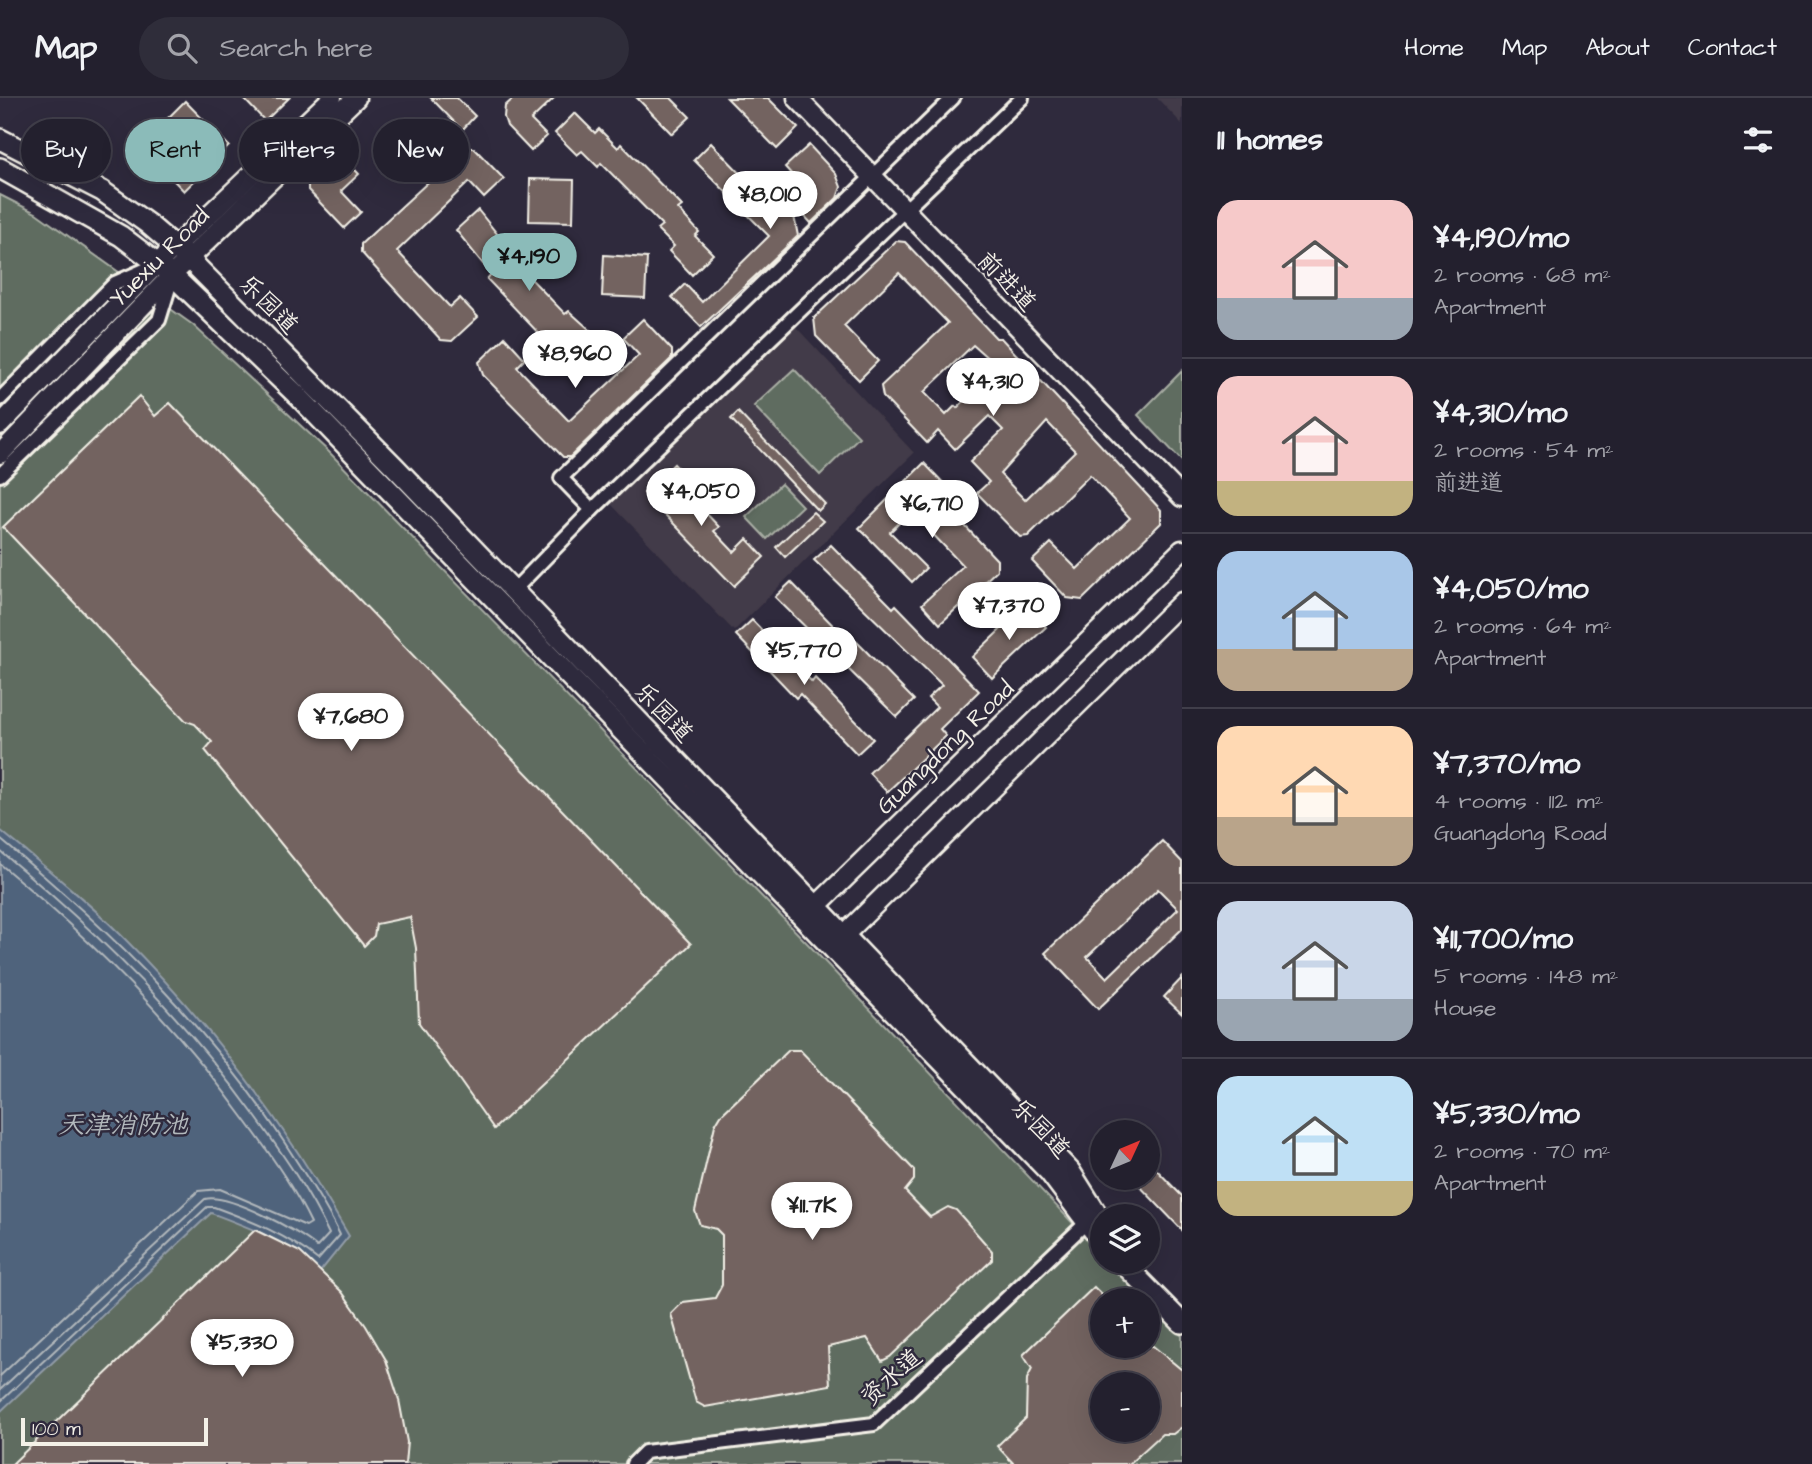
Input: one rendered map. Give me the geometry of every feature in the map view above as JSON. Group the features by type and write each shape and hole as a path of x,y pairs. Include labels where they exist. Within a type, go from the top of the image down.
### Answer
{"main road":[{"name":"乐园道","path":"0,139 102,191 182,253 506,597 810,913 1090,1218"},
{"name":"乐园道","path":"0,167 90,217 165,269 506,597"},
{"path":"1134,1274 1182,1323"},
{"path":"1151,1274 1182,1306"}],"street":[{"name":"Yuexiu Road","path":"182,253 332,98"},
{"name":"Yuexiu Road","path":"0,425 182,253 356,98"},
{"name":"前进道","path":"797,98 876,173"},
{"name":"前进道","path":"812,98 876,173 1182,497"},
{"path":"592,510 561,478 953,98"},
{"path":"506,597 592,510 1022,98"},
{"name":"前进道","path":"908,207 1182,483"},
{"name":"Yuexiu Road","path":"0,454 165,269"},
{"path":"0,399 115,284 165,269 159,320 0,475"},
{"name":"Guangdong Road","path":"810,913 1182,550"},
{"path":"837,942 1182,602"},
{"name":"资水道","path":"633,1464 645,1452 874,1424 1090,1227"}],"shaded area":[{"path":"1157,98 1182,98 1182,124"},
{"path":"794,325 914,453 734,631 609,502"}],"green space":[{"path":"0,195 36,213 193,325 329,452 809,945 1090,1241 1090,1274 1122,1274 1135,1288 1090,1288 1090,1358 1160,1358 1160,1313 1182,1336 1182,1464 0,1464"},
{"path":"794,369 859,437 820,475 754,406"},
{"path":"1182,371 1182,461 1138,415"},
{"path":"781,484 802,506 767,539 746,517"}],"water":[{"name":"天津消防池","path":"0,830 107,921 186,1004 273,1116 349,1236 320,1272 282,1244 211,1213 0,1412"}],"building":[{"path":"243,98 289,98 267,119 263,119"},
{"path":"431,98 457,98 475,116 469,122 469,119 451,119"},
{"path":"514,98 554,98 531,120 547,136 531,151 507,126 504,117 505,106"},
{"path":"637,98 671,98 690,117 672,134"},
{"path":"727,98 768,98 798,128 777,149"},
{"path":"185,101 203,119 167,119"},
{"path":"575,113 595,133 599,129 618,148 621,144 682,206 678,209 699,232 695,236 713,254 692,275 669,251 674,246 657,229 662,225 601,163 598,167 582,151 577,155 555,133"},
{"path":"711,143 746,179 729,195 694,160"},
{"path":"809,145 836,174 841,187 837,198 811,223 791,201 798,236 701,327 672,297 685,284 702,302 769,236 741,208 759,191 777,210 803,187 785,167"},
{"path":"469,148 474,148 504,179 484,198 469,182"},
{"path":"530,179 574,180 573,222 529,221"},
{"path":"175,182 193,182 184,191"},
{"path":"308,182 351,182 341,191 361,212 344,228 308,190"},
{"path":"428,182 469,182 397,251 450,307 460,298 478,317 452,341 441,340 361,252 361,244"},
{"path":"478,210 514,255 511,258 565,314 569,311 610,348 589,368 571,349 567,354 550,335 545,340 487,279 491,274 456,230"},
{"path":"896,241 905,242 996,338 1001,338 1161,510 1161,523 1082,600 1067,598 1032,561 1051,543 1077,569 1130,518 1090,475 1028,536 1020,537 977,493 989,482 970,462 1003,430 989,416 955,449 938,431 927,443 883,397 881,386 948,323 899,273 844,326 878,361 859,380 816,336 814,318","holes":["973,345 998,367 957,408 955,406 946,415 924,392","1047,422 1075,451 1025,500 1000,474"]},
{"path":"604,255 647,258 645,298 602,296"},
{"path":"643,319 672,350 672,358 570,457 563,457 483,375 479,362 505,337 525,359 517,367 569,421 639,355 623,338"},
{"path":"139,396 155,416 170,403 691,944 494,1129 419,1023 416,948 410,917 376,924 374,936 364,946 205,750 212,742 195,724 186,721 3,527"},
{"path":"738,412 825,504 818,511 731,419"},
{"path":"924,463 959,499 949,509 997,560 997,570 940,624 922,604 963,566 928,529 938,519 921,502 890,532 926,568 912,582 859,528"},
{"path":"674,464 691,482 678,494 699,516 704,511 719,527 714,531 734,552 747,539 764,557 734,586 644,493"},
{"path":"813,512 823,521 785,557 776,547"},
{"path":"831,545 893,608 896,605 979,691 940,729 946,736 887,792 869,773 937,707 928,698 942,685 814,560"},
{"path":"791,582 852,645 856,641 914,700 897,717 775,597"},
{"path":"1025,606 1046,627 992,678 972,657"},
{"path":"752,620 812,682 815,678 873,739 857,754 800,694 796,698 736,635"},
{"path":"1162,841 1182,862 1182,929 1098,1009 1045,953","holes":["1158,889 1178,909 1107,978 1087,957"]},
{"path":"1182,978 1182,1014 1164,997"},
{"path":"789,1050 800,1050 914,1170 914,1180 905,1191 930,1217 948,1207 956,1210 992,1251 992,1260 890,1357 882,1361 867,1338 828,1347 830,1385 705,1407 696,1402 671,1314 683,1302 715,1298 722,1285 722,1235 716,1229 700,1225 695,1211 715,1125 721,1115"},
{"path":"1160,1173 1182,1196 1182,1230 1160,1204 1144,1190 1160,1190"},
{"path":"255,1230 300,1252 342,1292 366,1326 386,1360 399,1400 407,1442 405,1464 12,1464"},
{"path":"1090,1291 1090,1358 1160,1358 1160,1352 1182,1370 1182,1427 1173,1434 1160,1436 1160,1372 1090,1372 1090,1442 1153,1442 1129,1464 1014,1464 997,1446 1026,1418 1027,1379 1032,1369 1023,1355"}]}
